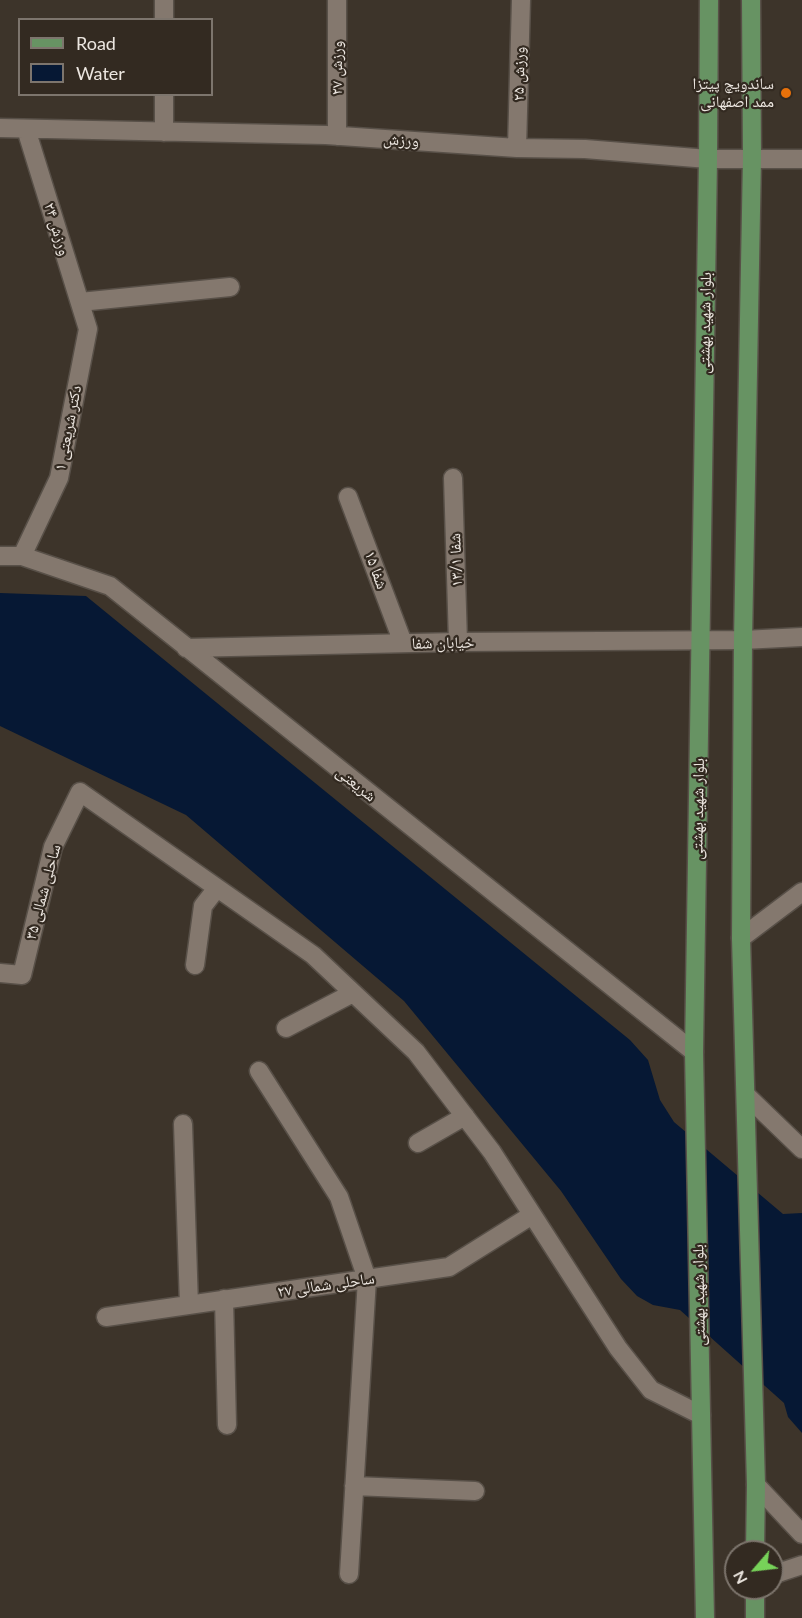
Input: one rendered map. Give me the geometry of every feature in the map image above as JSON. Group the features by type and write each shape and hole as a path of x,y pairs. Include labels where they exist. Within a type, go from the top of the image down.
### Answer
{"main road":[{"name":"بلوار شهید بهشتی","path":"705,1618 694,1052 709,0"},
{"path":"751,0 752,158 743,640 741,938 754,1398 755,1540"},
{"path":"755,1600 755,1618"}],"street":[{"path":"164,0 164,18"},
{"name":"ورزش ۲۷","path":"337,0 337,136"},
{"name":"ورزش ۲۵","path":"517,148 520,0"},
{"path":"164,96 164,132"},
{"name":"ورزش","path":"0,128 337,136 517,148 585,149 708,159 802,159"},
{"name":"ورزش ۲۴","path":"26,129 88,329"},
{"path":"80,302 230,287"},
{"name":"دکتر شریعتی ۱","path":"22,556 59,478 88,329"},
{"name":"شفا ۱۳/۱","path":"453,478 458,642"},
{"name":"شفا ۱۵","path":"348,497 403,643"},
{"name":"شریعتی","path":"0,556 22,556 110,585 694,1052"},
{"path":"743,640 802,637"},
{"name":"خیابان شفا","path":"186,648 458,642 743,640"},
{"name":"ساحلی شمالی ۳۵","path":"0,973 22,975 53,847 80,792 217,888"},
{"path":"195,965 203,906 217,888 313,955 416,1052 492,1152 618,1348 651,1390 701,1415"},
{"path":"741,938 802,892"},
{"path":"286,1028 353,993"},
{"path":"259,1071 339,1197 367,1279 349,1574"},
{"path":"746,1095 802,1149"},
{"path":"418,1143 465,1116"},
{"path":"183,1124 189,1305"},
{"name":"ساحلی شمالی ۲۷","path":"106,1317 449,1267 532,1215"},
{"path":"224,1299 227,1425"},
{"path":"756,1485 802,1534"},
{"path":"354,1486 475,1491"},
{"path":"784,1571 802,1565"}],"water":[{"path":"0,593 86,596 630,1040 648,1060 660,1100 674,1122 783,1214 802,1213 802,1433 788,1417 784,1403 680,1310 653,1305 637,1296 621,1279 561,1191 404,1001 186,815 0,726"}],"place":[{"name":"ساندویچ پیتزا ممد اصفهانی","path":"786,93"}]}
